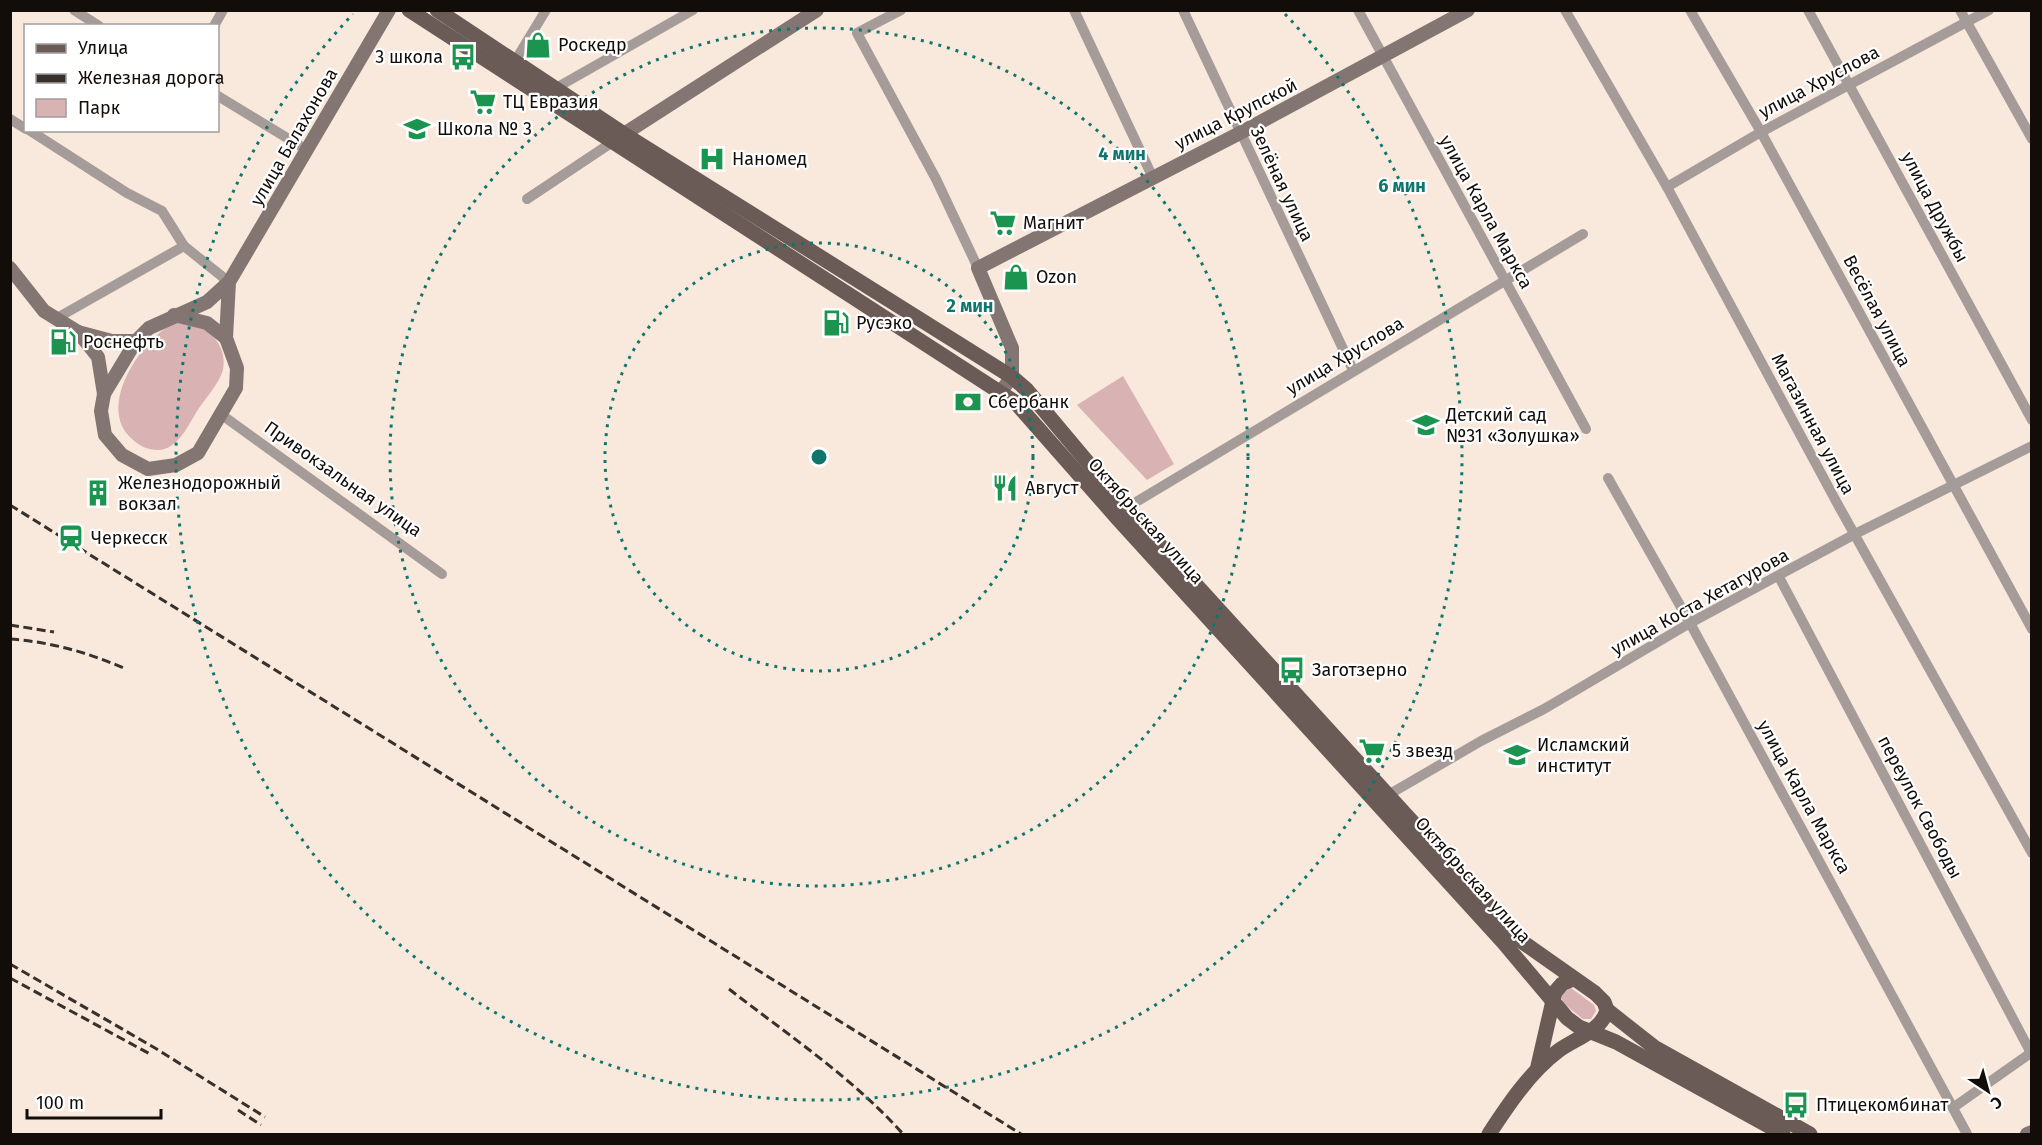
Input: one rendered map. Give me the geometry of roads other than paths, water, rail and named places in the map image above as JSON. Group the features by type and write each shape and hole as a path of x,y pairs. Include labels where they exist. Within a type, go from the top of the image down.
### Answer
{"main road":[{"name":"Октябрьская улица","path":"409,10 611,143 1001,391 1023,410 1118,519 1572,1021 1632,1050 1783,1134"},
{"name":"Октябрьская улица","path":"437,10 624,134 1012,377 1027,390 1126,508 1521,941 1600,997 1607,1010 1654,1047 1810,1134"},
{"path":"1537,1069 1555,1001 1554,996 1558,988 1573,979"},
{"path":"1492,1129 1537,1069 1558,1051 1601,1023 1607,1010"}],"street":[{"path":"74,10 96,24"},
{"path":"215,24 223,10"},
{"name":"улица Балахонова","path":"229,282 226,338 237,368 236,388 198,453 176,465 148,469 122,455 105,435 101,411 104,394 136,341 149,328 207,302 229,282 389,10"},
{"path":"515,62 546,10"},
{"path":"556,88 693,10"},
{"path":"624,134 817,10"},
{"path":"901,10 857,33 936,179 1009,336 1013,363 1012,377 1001,391"},
{"path":"1074,10 1153,178"},
{"name":"Зелёная улица","path":"1183,10 1353,370"},
{"name":"улица Карла Маркса","path":"1358,10 1586,429"},
{"name":"улица Крупской","path":"978,268 1240,133 1468,10"},
{"name":"Магазинная улица","path":"1565,10 1667,186 2031,853"},
{"name":"Весёлая улица","path":"1690,10 1761,132 2031,629"},
{"name":"улица Дружбы","path":"1808,10 2031,420"},
{"path":"1960,10 2031,139"},
{"name":"улица Хруслова","path":"1667,186 1761,132 1851,86 1989,10"},
{"path":"219,97 307,150"},
{"path":"10,119 24,128"},
{"path":"30,132 127,193 162,211 184,246 229,282"},
{"path":"527,199 611,143"},
{"name":"улица Хруслова","path":"1126,508 1504,279 1583,234"},
{"path":"57,318 184,246"},
{"path":"10,268 44,311 78,332 98,357 104,394"},
{"path":"174,315 207,323 226,338"},
{"path":"78,332 112,341 136,341"},
{"name":"Привокзальная улица","path":"222,415 442,574"},
{"name":"улица Коста Хетагурова","path":"1388,795 1481,741 1544,709 1690,623 1855,534 2031,446"},
{"name":"улица Карла Маркса","path":"1608,478 1690,623 1967,1134"},
{"name":"переулок Свободы","path":"1779,577 2031,1053"},
{"path":"1954,1107 2031,1053"},
{"path":"2027,1134 2031,1132"}],"railway":[{"path":"10,505 1021,1134"},
{"path":"10,625 54,632"},
{"path":"10,639 70,649 126,669"},
{"path":"10,964 155,1048 265,1117"},
{"path":"10,978 150,1054"},
{"path":"729,989 842,1076 903,1134"},
{"path":"238,1110 261,1125"}],"place":[{"name":"Роскедр","path":"538,45"},
{"name":"3 школа","path":"463,57"},
{"name":"ТЦ Евразия","path":"483,102"},
{"name":"Школа № 3","path":"417,129"},
{"name":"Наномед","path":"712,159"},
{"name":"Магнит","path":"1003,223"},
{"name":"Ozon","path":"1016,277"},
{"name":"Русэко","path":"836,323"},
{"name":"Роснефть","path":"63,342"},
{"name":"Сбербанк","path":"968,402"},
{"name":"Детский сад №31 «Золушка»","path":"1426,425"},
{"name":"Август","path":"1005,488"},
{"name":"Железнодорожный вокзал","path":"98,493"},
{"name":"Черкесск","path":"71,538"},
{"name":"Заготзерно","path":"1292,670"},
{"name":"5 звезд","path":"1372,751"},
{"name":"Исламский институт","path":"1517,755"},
{"name":"Птицекомбинат","path":"1796,1105"}]}
